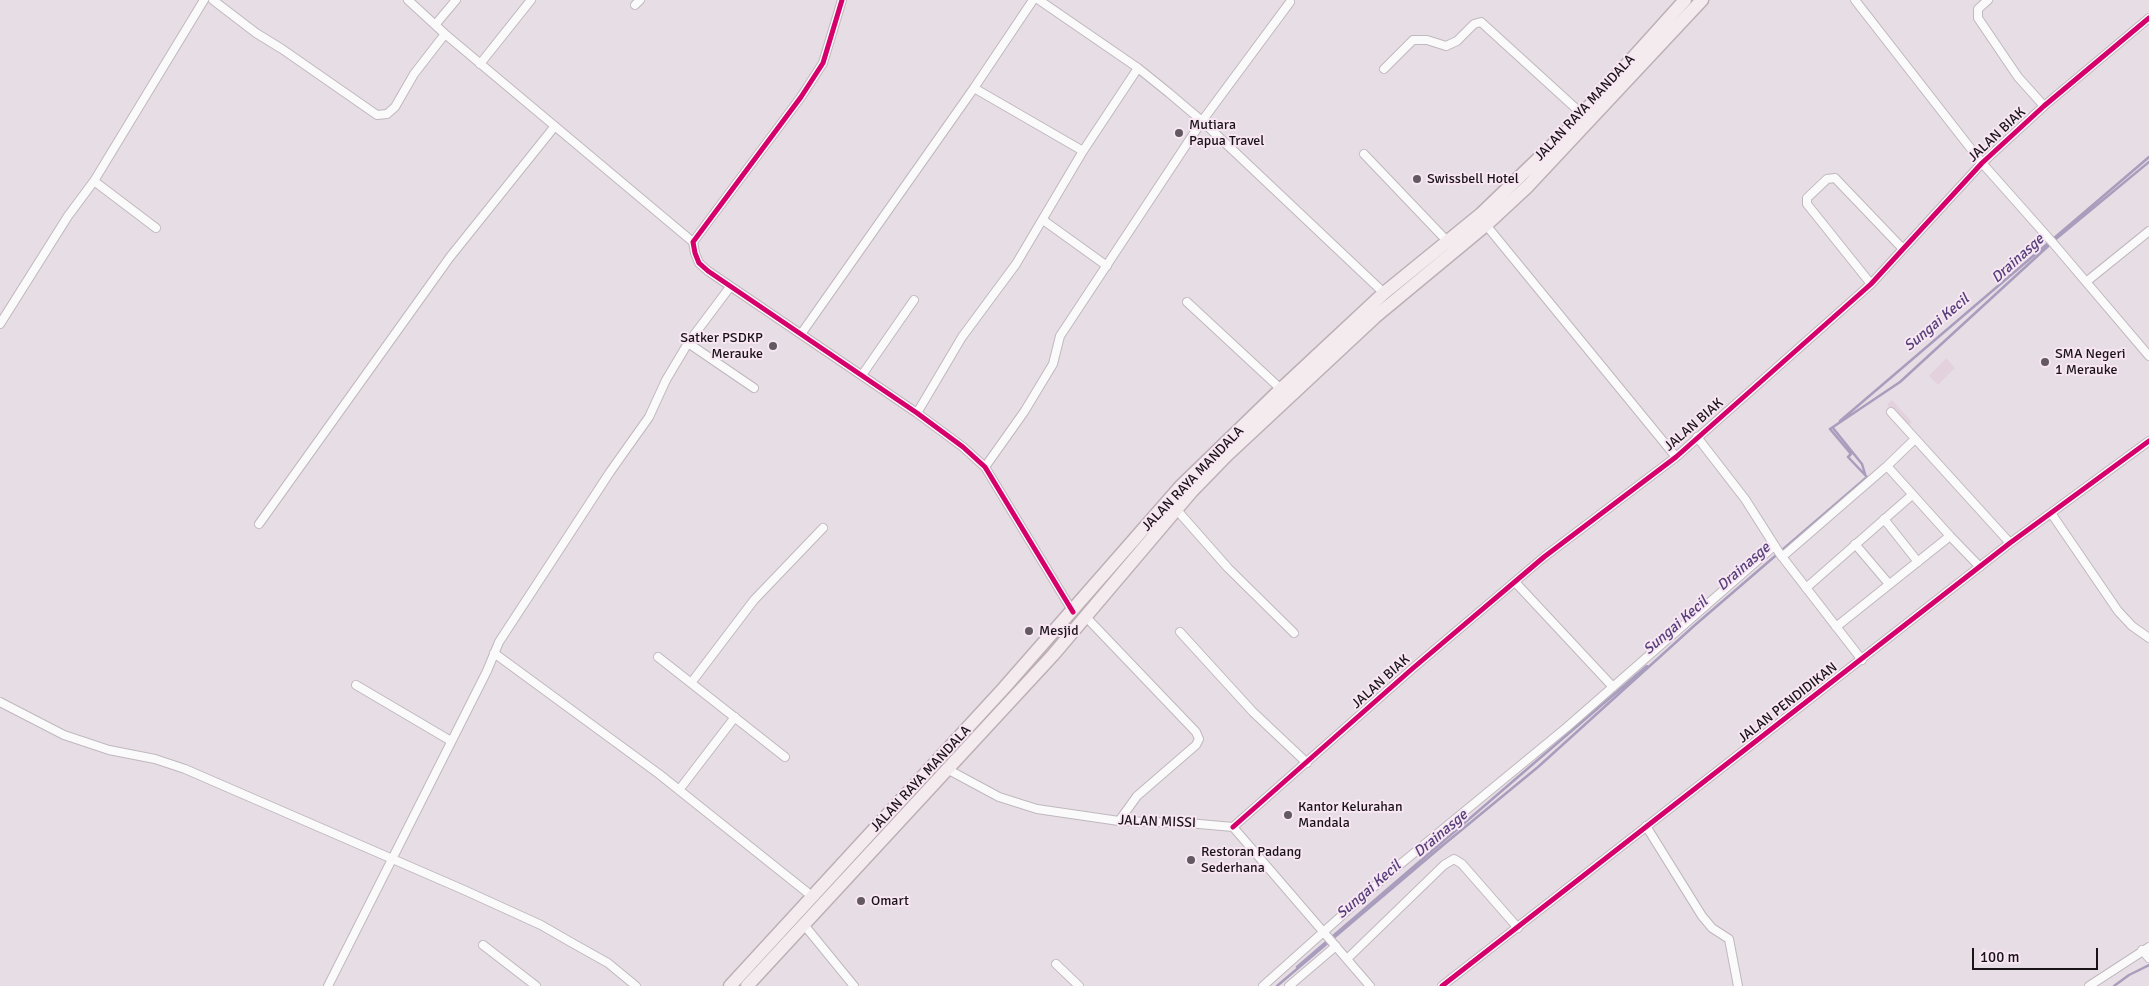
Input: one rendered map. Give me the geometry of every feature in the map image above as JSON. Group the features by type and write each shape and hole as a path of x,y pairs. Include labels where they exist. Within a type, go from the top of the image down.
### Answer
{"highway":[{"name":"JALAN RAYA MANDALA","path":"730,986 786,936 805,926 1053,655 1079,614 1181,486 1285,393 1486,225 1528,186 1619,81 1685,0"},
{"name":"JALAN RAYA MANDALA","path":"747,986 786,936 813,897 1285,393 1384,293 1481,214 1582,114 1619,81 1702,0"}],"street":[{"path":"0,324 68,216 94,181 204,0"},
{"path":"213,0 256,34 282,49 377,114 387,114 395,107 414,74 445,34"},
{"path":"408,0 480,64 693,242 695,253 702,267 917,412 963,447 985,467 1079,614 1196,732 1199,739 1196,745 1137,796 1119,821"},
{"path":"435,25 456,0"},
{"path":"480,64 531,0"},
{"path":"693,242 813,79 828,49 842,0"},
{"path":"801,334 974,88 1033,0"},
{"path":"1039,0 1138,68 1202,121 1384,293"},
{"path":"1855,0 1982,163 2051,240 2149,356"},
{"path":"1988,0 1980,5 1978,18 2018,77 2044,106"},
{"path":"985,467 1024,412 1053,364 1060,336 1202,121 1290,2"},
{"name":"JALAN BIAK","path":"1233,827 1412,669 1544,557 1676,457 1871,284 1982,163 2044,106 2149,18"},
{"path":"1384,69 1413,40 1427,40 1446,46 1457,41 1474,24 1481,22 1582,114"},
{"path":"917,412 962,337 1016,264 1084,151 1138,68"},
{"path":"974,88 1084,151"},
{"path":"259,524 450,257 555,126"},
{"path":"1364,154 1448,242"},
{"path":"1871,284 1807,204 1807,198 1827,179 1835,178 1904,249"},
{"path":"94,181 156,228"},
{"path":"1043,220 1107,266"},
{"path":"1486,225 1676,457"},
{"path":"2086,282 2149,231"},
{"path":"328,986 514,616 649,417 666,380 688,343 730,287"},
{"path":"862,375 914,300"},
{"path":"1187,302 1285,393"},
{"path":"688,343 754,388"},
{"path":"1891,412 2010,544"},
{"path":"1697,437 1745,499 1778,552 1862,660"},
{"path":"1263,986 1325,933 1386,876 1613,687 1887,466 1915,439"},
{"name":"JALAN PENDIDIKAN","path":"1442,986 2050,513 2149,441"},
{"path":"1887,466 1980,567"},
{"path":"1806,588 1912,495"},
{"path":"1176,509 1228,568 1294,633"},
{"path":"2050,513 2118,611 2132,626 2149,638"},
{"path":"1884,519 1918,562"},
{"path":"691,683 754,600 823,528"},
{"path":"1836,627 1950,536"},
{"path":"1855,544 1889,584"},
{"path":"1515,582 1613,687"},
{"path":"1180,632 1254,712 1307,763"},
{"path":"494,653 679,790 813,897"},
{"path":"658,657 785,757"},
{"path":"356,685 451,741"},
{"path":"0,702 64,735 109,750 155,759 185,769 392,858 541,925 608,963 636,986"},
{"path":"679,790 735,717"},
{"name":"JALAN MISSI","path":"947,769 971,783 1019,805 1119,821 1188,822 1233,827"},
{"path":"1646,826 1702,916 1712,928 1729,939 1738,986"},
{"path":"1233,827 1370,986"},
{"path":"1347,959 1444,865 1454,859 1462,864 1518,928"},
{"path":"805,926 854,986"},
{"path":"1289,986 1334,944"},
{"path":"483,945 536,986"},
{"path":"2089,986 2146,948 2149,958"},
{"path":"1056,964 1079,986"}],"shaded area":[{"path":"1946,358 1955,368 1938,385 1929,376"},
{"path":"1892,400 1912,422 1907,427 1887,405"}],"waterway":[{"name":"Sungai Kecil","path":"1840,421 2149,157"},
{"name":"Sungai Kecil","path":"1277,986 1538,767 1695,625 1867,477 1848,457 1851,454 1830,429 1900,382 2057,238 2149,162"},
{"name":"Sungai Kecil","path":"1833,428 1862,464 1865,474"},
{"name":"Sungai Kecil","path":"1297,967 1647,666"},
{"name":"Sungai Kecil","path":"2114,986 2129,975 2149,965"}],"cycle path":[{"path":"842,0 823,63 801,97 693,242 695,253 699,263 708,271 917,413 963,447 985,467 1073,612"},
{"path":"1233,827 1412,669 1544,557 1676,457 1871,284 1982,163 2044,106 2149,18"},
{"path":"1442,986 2010,543 2149,441"}],"place":[{"name":"Mutiara Papua Travel","path":"1179,133"},
{"name":"Swissbell Hotel","path":"1417,179"},
{"name":"Satker PSDKP Merauke","path":"773,346"},
{"name":"SMA Negeri 1 Merauke","path":"2045,362"},
{"name":"Mesjid","path":"1029,631"},
{"name":"Kantor Kelurahan Mandala","path":"1288,815"},
{"name":"Restoran Padang Sederhana","path":"1191,860"},
{"name":"Omart","path":"861,901"}],"water label":[{"name":"Drainasge","path":"2018,259"},
{"name":"Drainasge","path":"1744,567"},
{"name":"Drainasge","path":"1441,834"}]}
